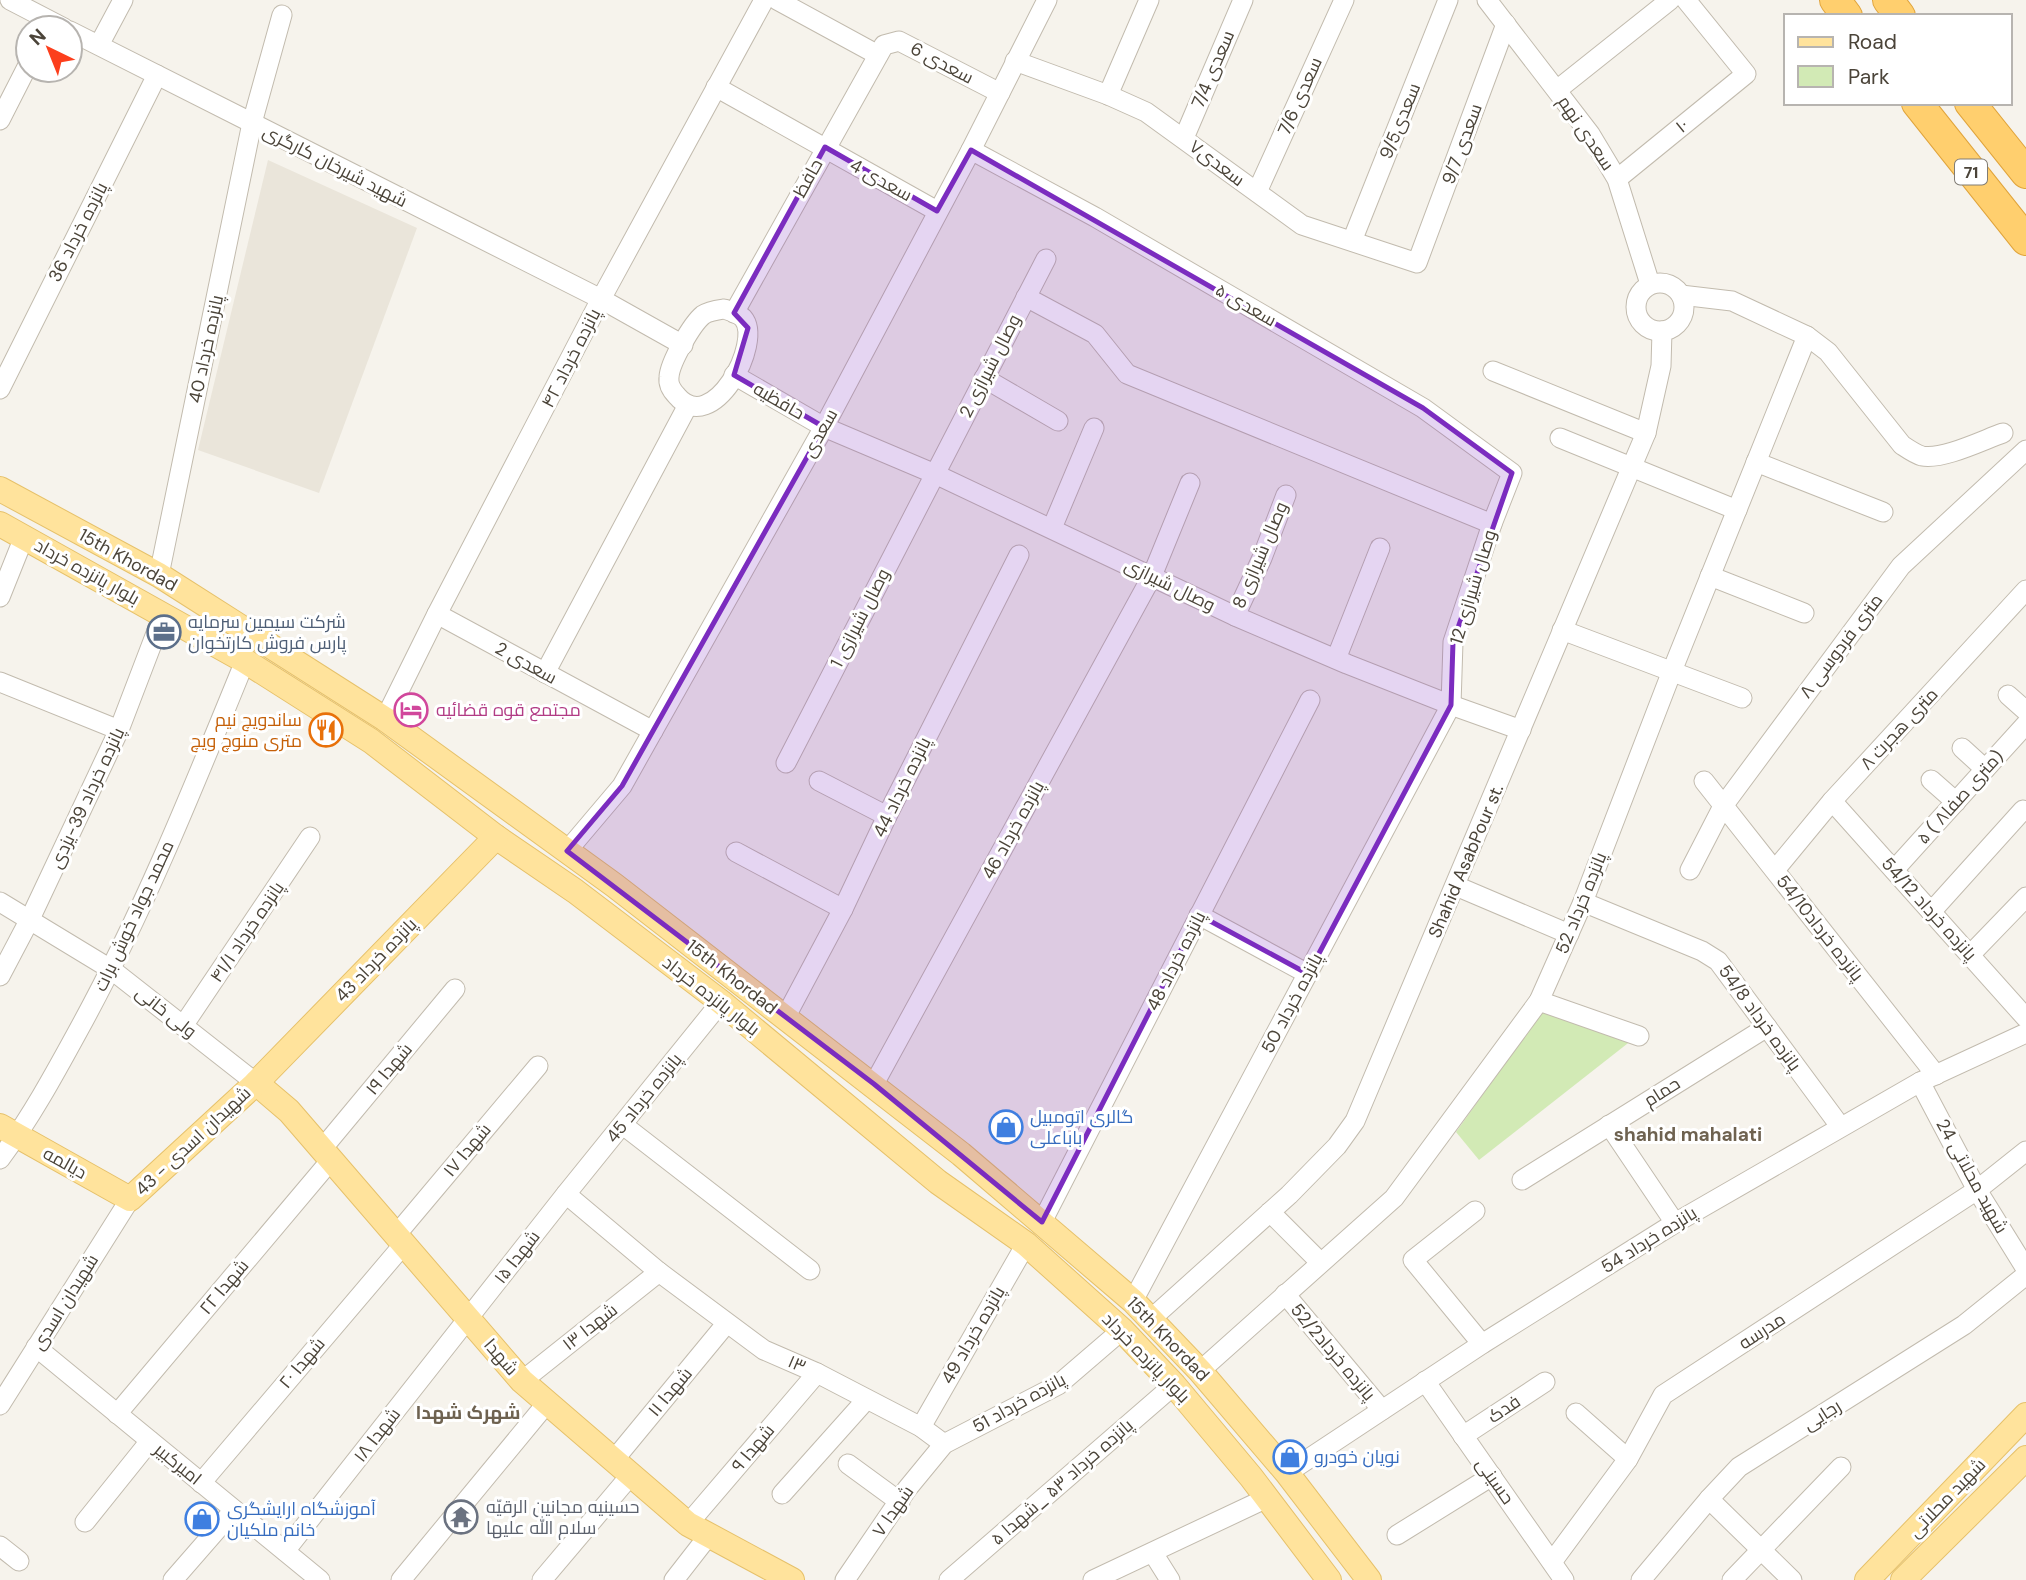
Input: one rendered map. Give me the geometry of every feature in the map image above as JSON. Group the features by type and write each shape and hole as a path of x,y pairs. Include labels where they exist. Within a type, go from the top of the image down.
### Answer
{"highway":[{"name":"71","path":"1919,105 2026,240"},
{"name":"71","path":"1972,105 2026,173"}],"main road":[{"name":"15th Khordad","path":"0,489 159,575 386,719 568,851 874,1084 961,1154 1151,1319 1200,1371 1287,1473 1369,1580"},
{"name":"بلوار پانزده خرداد","path":"0,524 245,662 371,741 496,837 575,891 721,1002 938,1182 1026,1244 1122,1330 1174,1385 1267,1498 1329,1580"},
{"name":"پانزده خرداد 43","path":"256,1083 496,837"},
{"name":"شهدا","path":"256,1083 289,1111 522,1381 622,1468 699,1530 792,1580"},
{"name":"شهیدان اسدی - 43","path":"130,1199 256,1083"},
{"name":"دیالمه","path":"9,1131 130,1199"},
{"name":"شهید محلاتی","path":"1867,1580 2026,1415"},
{"name":"شهید محلاتی","path":"1906,1579 2026,1458"}],"street":[{"path":"9,0 33,14"},
{"path":"99,45 123,0"},
{"name":"پانزده خرداد ۴۲","path":"386,719 437,614 601,299 764,0"},
{"path":"777,0 881,50"},
{"name":"سعدی","path":"568,851 622,786 653,731 824,427 1047,0"},
{"path":"1108,95 1150,0"},
{"name":"سعدی 7/4","path":"1184,138 1243,0"},
{"name":"سعدی 7/6","path":"1257,192 1344,0"},
{"name":"سعدی9/5","path":"1352,241 1448,0"},
{"path":"1557,90 1670,0"},
{"name":"۱۰","path":"1617,179 1746,74 1686,0"},
{"name":"سعدی نهم","path":"1492,2 1590,134 1617,179 1650,284"},
{"name":"پانزده خرداد 40","path":"159,575 252,123 282,15"},
{"name":"سعدی 9/7","path":"1418,263 1506,24"},
{"name":"شهید شیرخان کارگری","path":"84,38 601,299 683,345"},
{"name":"سعدی 6","path":"881,50 900,41 1000,93"},
{"name":"حافظ","path":"734,313 881,50"},
{"name":"سعدی۷","path":"1016,61 1146,112 1302,225 1418,263"},
{"name":"پانزده خرداد 36","path":"0,389 157,75"},
{"path":"0,120 18,84"},
{"name":"سعدی 4","path":"716,87 937,211"},
{"name":"سعدی ۵","path":"971,150 1094,217 1423,408 1512,473"},
{"name":"وصال شیرازی 2","path":"935,474 1046,259"},
{"path":"1650,284 1671,285 1681,295 1684,308 1680,321 1675,326 1662,331 1649,329 1636,314 1636,300 1650,284"},
{"path":"1681,295 1732,301 1807,335 1828,352 1902,445 1912,452 1922,456 1937,456 2003,433"},
{"path":"1026,297 1095,334 1127,374 1492,524"},
{"path":"724,309 734,313 743,318 748,328 744,354 734,375 719,397 710,403 699,408 688,405 678,399 670,388 669,376 683,345 703,315 724,309"},
{"name":"Shahid AsabPour st.","path":"1151,1319 1270,1212 1337,1146 1355,1121 1646,433 1661,366 1662,331"},
{"name":"پانزده خرداد 52","path":"1200,1371 1394,1198 1539,1001 1583,902 1672,671 1807,335"},
{"path":"1493,371 1646,433"},
{"name":"حافظیه","path":"734,375 824,427"},
{"path":"985,377 1058,421"},
{"path":"545,673 688,405"},
{"name":"وصال شیرازی","path":"824,427 935,474 1235,616 1451,705 1521,730"},
{"path":"1052,528 1094,428"},
{"path":"1560,438 1737,510"},
{"name":"۸ متری فردوسی","path":"1690,870 1723,806 1901,566 2026,450"},
{"path":"1756,462 1883,512"},
{"name":"وصال شیرازی 12","path":"1451,705 1453,642 1512,473"},
{"name":"وصال شیرازی 1","path":"786,763 935,474"},
{"name":"پانزده خرداد 46","path":"874,1084 1152,576 1190,482"},
{"name":"وصال شیرازی 8","path":"1235,616 1262,558 1286,495"},
{"path":"0,597 24,537"},
{"path":"1336,659 1381,548"},
{"name":"پانزده خرداد 44","path":"785,1018 843,909 1019,555"},
{"path":"1710,576 1804,613"},
{"name":"۸ متری هجرت","path":"1775,870 1832,801 2026,590"},
{"name":"سعدی 2","path":"437,614 653,731"},
{"name":"پانزده خرداد 39-یزدی","path":"0,976 30,919 119,730 163,615"},
{"path":"1562,629 1742,698"},
{"name":"محمد جواد خوش برات","path":"0,1159 9,1131 60,1065 112,970 202,767 245,662"},
{"path":"0,682 119,730"},
{"path":"2008,695 2026,712"},
{"name":"پانزده خرداد 48","path":"1042,1223 1310,700"},
{"name":"پانزده خرداد 50","path":"1133,1301 1451,705"},
{"name":"۵ ( ۸متری صفا)","path":"1894,870 2026,724"},
{"path":"1962,748 1985,769"},
{"path":"1931,780 1956,802"},
{"path":"819,781 887,816"},
{"name":"پانزده خرداد54/10","path":"1704,781 1775,870 1928,1078"},
{"name":"پانزده خرداد 54/12","path":"1832,801 2026,1018"},
{"path":"1931,912 2023,810"},
{"name":"پانزده خرداد ۴۱/۱","path":"183,1026 310,837"},
{"path":"736,852 843,909"},
{"path":"1456,886 1569,934"},
{"path":"1970,955 2026,897"},
{"name":"ولی خانی","path":"0,902 112,970 256,1083"},
{"name":"پانزده خرداد 54/8","path":"1583,902 1702,951 1718,961 1840,1126"},
{"path":"1199,915 1308,974"},
{"name":"شهدا ۱۹","path":"326,1154 456,989"},
{"path":"1539,1001 1639,1036"},
{"name":"پانزده خرداد 45","path":"566,1194 721,1002"},
{"name":"حمام","path":"1522,1180 1767,1027"},
{"name":"پانزده خرداد 54","path":"1287,1473 1482,1344 1675,1223 1840,1126 1928,1078 2026,1033"},
{"name":"شهدا ۱۷","path":"400,1239 538,1066"},
{"name":"شهید محلاتی 24","path":"1928,1078 1977,1190 2026,1269"},
{"path":"623,1125 810,1270"},
{"path":"1609,1125 1675,1223"},
{"name":"مدرسه","path":"1552,1562 1628,1459 1663,1395 1977,1190 2026,1151"},
{"name":"شهدا ۲۲","path":"117,1414 326,1154"},
{"name":"۱۳","path":"566,1194 659,1272 764,1350 817,1373 921,1427 944,1444"},
{"name":"شهدا ۱۵","path":"468,1319 566,1194"},
{"name":"شهیدان اسدی","path":"0,1405 130,1199"},
{"path":"1475,1211 1413,1260 1482,1344"},
{"path":"1270,1212 1321,1262"},
{"name":"شهدا ۲۰","path":"201,1483 400,1239"},
{"name":"پانزده خرداد 49","path":"921,1427 1026,1244"},
{"name":"شهدا ۱۳","path":"522,1381 659,1272"},
{"name":"رجایی","path":"1641,1580 1739,1467 1964,1325 2026,1275"},
{"name":"پانزده خرداد52/2","path":"1284,1294 1382,1410"},
{"name":"شهدا ۱۸","path":"285,1551 468,1319"},
{"name":"شهدا ۱۱","path":"541,1580 726,1324"},
{"name":"پانزده خرداد 51","path":"944,1444 1058,1385 1122,1330"},
{"name":"امیرکبیر","path":"36,1347 320,1580"},
{"name":"شهدا ۹","path":"674,1580 699,1530 817,1373"},
{"name":"حسینی","path":"1425,1381 1564,1580"},
{"name":"فدک","path":"1463,1436 1545,1382"},
{"name":"پانزده خرداد ۵۳ _شهدا ۵","path":"948,1580 1174,1385"},
{"path":"782,1494 866,1400"},
{"path":"401,1580 547,1403"},
{"path":"1576,1413 1628,1459"},
{"path":"85,1522 150,1441"},
{"name":"شهدا ۷","path":"845,1580 907,1489 944,1444"},
{"path":"848,1464 900,1502"},
{"path":"1732,1580 1840,1467"},
{"path":"1397,1535 1492,1476"},
{"path":"1093,1580 1267,1498"},
{"path":"1709,1499 1792,1580"},
{"path":"173,1580 234,1510"},
{"path":"0,1546 19,1561"},
{"path":"1153,1553 1170,1580"}],"highlighted area":[{"path":"825,147 937,211 971,150 1423,408 1512,473 1453,642 1451,705 1308,974 1199,915 1042,1222 874,1084 567,851 622,786 824,427 734,375 748,328 734,313"}],"shaded area":[{"path":"268,160 417,228 319,493 198,450"}],"green space":[{"path":"1544,1009 1632,1040 1479,1160 1456,1132"}],"place":[{"name":"شرکت سیمین سرمایه پارس فروش کارتخوان","path":"164,632"},
{"name":"مجتمع قوه قضائیه","path":"411,710"},
{"name":"ساندویچ نیم متری منوچ ویچ","path":"326,730"},
{"name":"گالری اتومبیل باباعلی","path":"1006,1127"},
{"name":"نویان خودرو","path":"1290,1457"},
{"name":"حسینیه مجانین الرقیّه سلام الله علیها","path":"461,1517"},
{"name":"آموزشگاه ارایشگری خانم ملکیان","path":"202,1519"}],"district":[{"name":"shahid mahalati","path":"1688,1134"},
{"name":"شهرک شهدا","path":"468,1412"}]}
